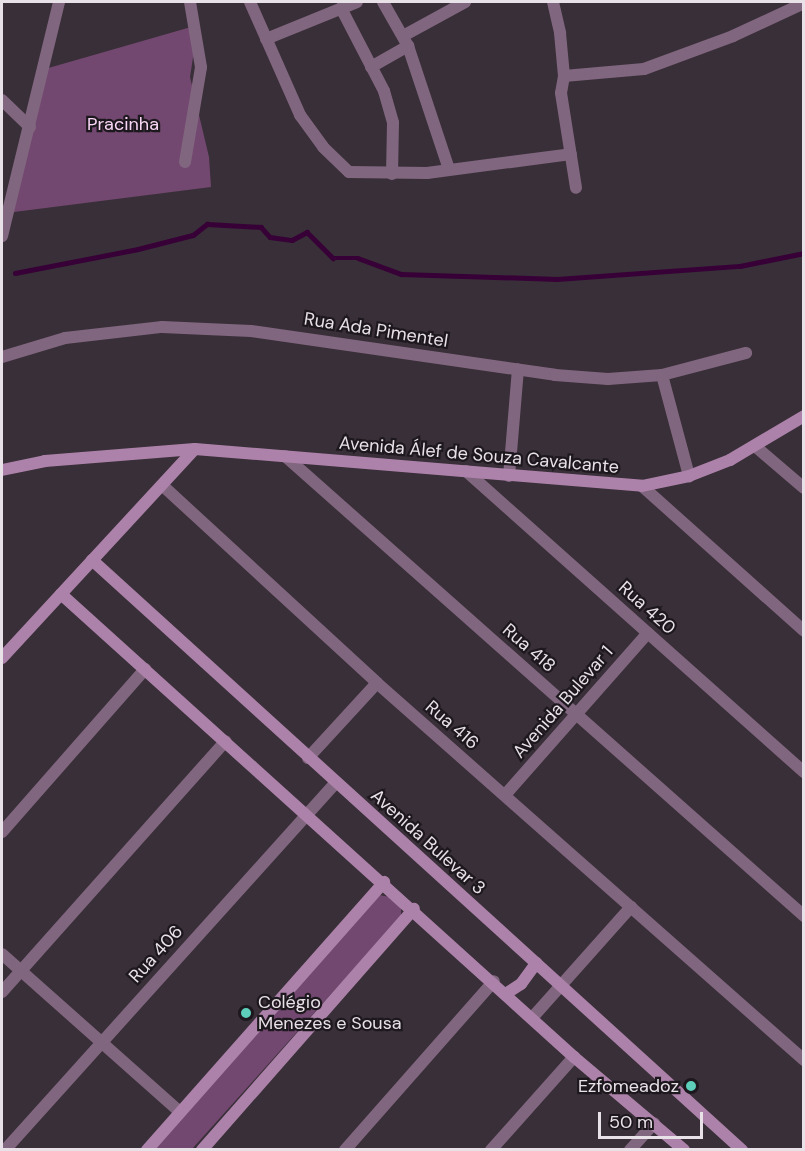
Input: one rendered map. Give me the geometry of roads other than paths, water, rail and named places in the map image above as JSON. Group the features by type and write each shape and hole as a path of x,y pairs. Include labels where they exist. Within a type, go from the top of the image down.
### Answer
{"street":[{"path":"2,234 59,2"},
{"path":"185,162 201,67 190,2"},
{"path":"250,2 300,115 338,163 349,172 392,174 571,154"},
{"path":"266,39 357,2"},
{"path":"383,2 406,41 449,169"},
{"path":"371,67 465,2"},
{"path":"553,2 564,76 561,93 576,188"},
{"path":"564,76 644,69 733,36 804,3"},
{"path":"341,8 384,91 393,123 392,174"},
{"path":"2,100 30,127"},
{"name":"Rua Ada Pimentel","path":"2,357 66,338 105,330 204,328 309,338 518,369 608,379 662,375 746,353"},
{"path":"509,476 518,369"},
{"path":"662,375 689,476"},
{"name":"Avenida Álef de Souza Cavalcante","path":"2,470 135,452 195,448 642,486 689,476 756,447 804,416"},
{"path":"756,447 804,488"},
{"path":"2,658 195,448"},
{"name":"Rua 418","path":"285,456 804,916"},
{"name":"Rua 420","path":"466,471 804,772"},
{"name":"Rua 416","path":"162,485 377,683 804,1060"},
{"path":"642,486 804,631"},
{"name":"Avenida Bulevar 3","path":"92,560 742,1149"},
{"path":"61,594 494,981 574,1057 684,1149"},
{"name":"Avenida Bulevar 1","path":"505,795 648,633"},
{"path":"2,832 145,669"},
{"path":"308,758 377,683"},
{"path":"2,992 226,741"},
{"name":"Rua 406","path":"5,1149 336,783"},
{"path":"147,1149 384,882"},
{"path":"532,1018 631,907"},
{"path":"202,1149 414,909"},
{"path":"2,954 180,1112"},
{"path":"507,993 530,976 536,963"},
{"path":"345,1149 494,981"},
{"path":"491,1149 574,1057"},
{"path":"630,1149 654,1123"}],"waterway":[{"path":"15,273 138,249 193,235 207,224 261,227 270,237 292,240 307,232 333,258 358,258 401,274 557,279 740,266 804,253"}],"place":[{"name":"Colégio Menezes e Sousa","path":"246,1013"},
{"name":"Ezfomeadoz","path":"691,1086"}],"park label":[{"name":"Pracinha","path":"123,124"}]}
